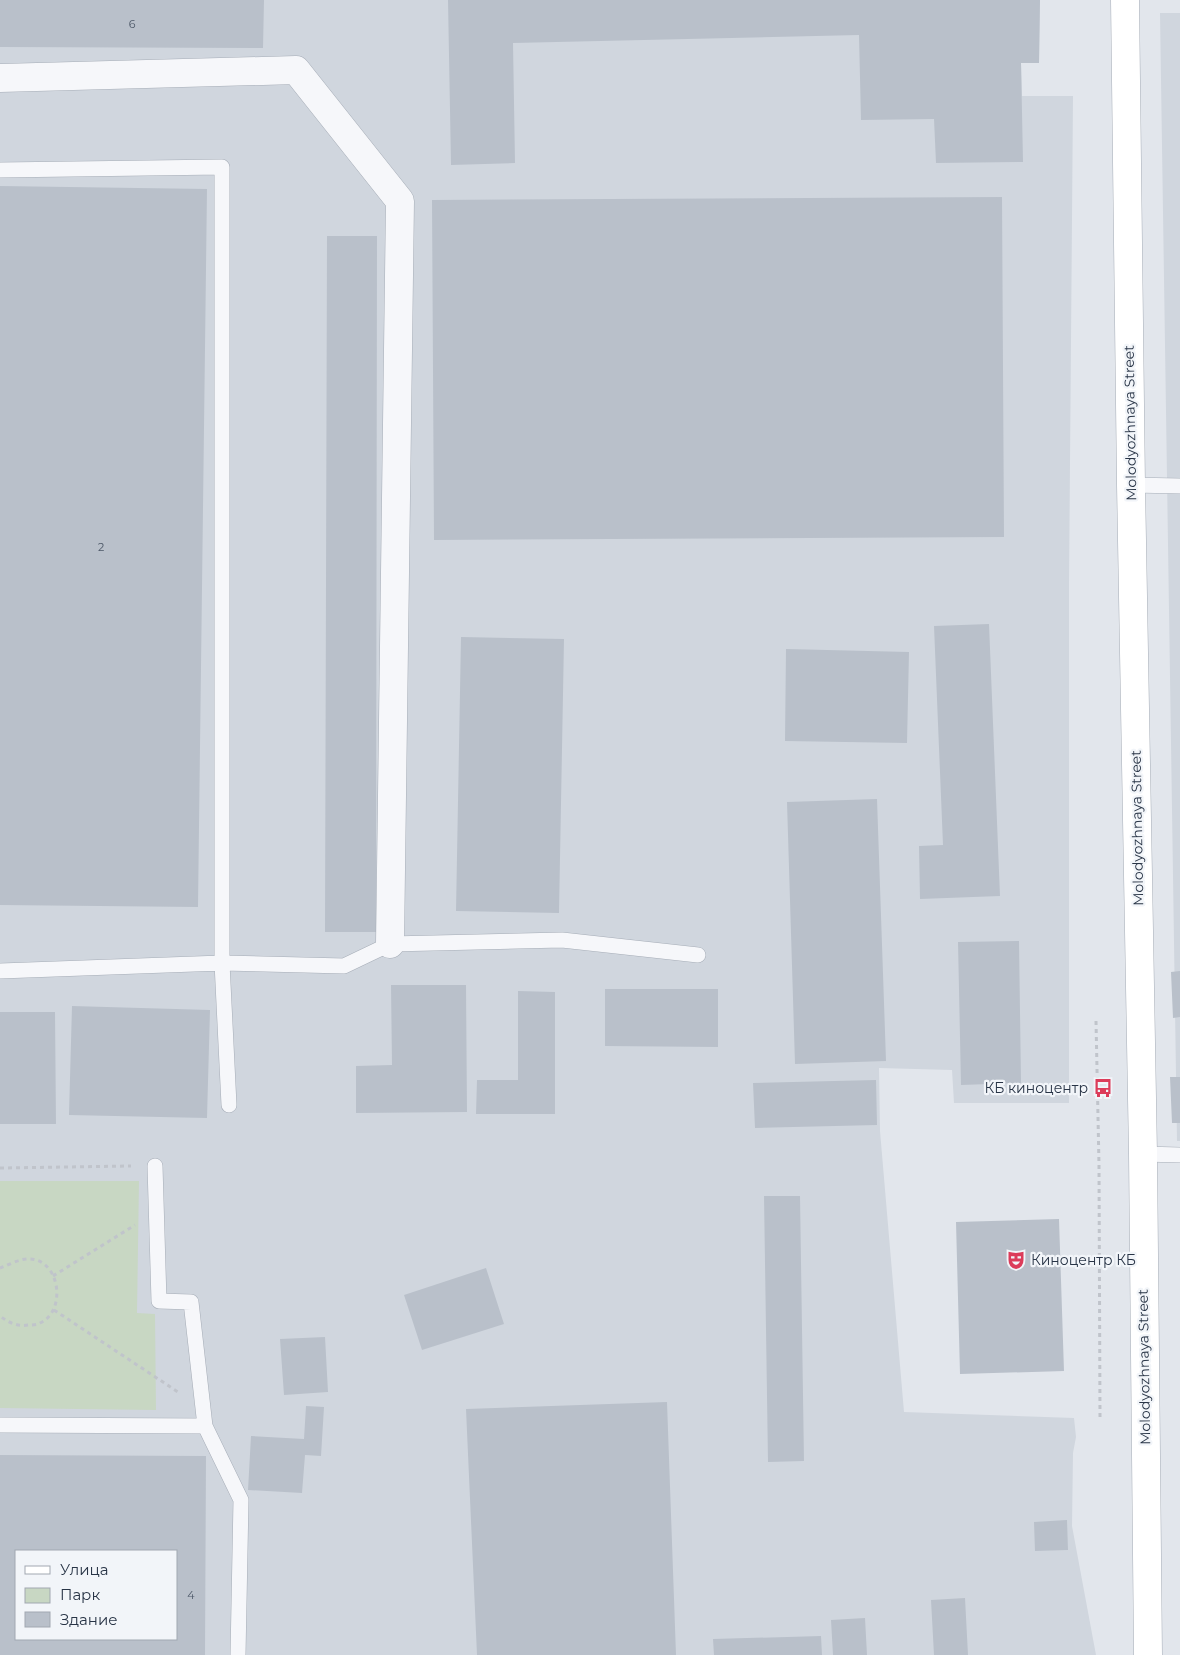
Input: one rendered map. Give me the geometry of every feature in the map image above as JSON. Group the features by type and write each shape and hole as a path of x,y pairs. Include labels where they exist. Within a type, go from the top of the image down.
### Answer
{"main road":[{"name":"Molodyozhnaya Street","path":"1125,0 1131,485 1143,1154 1148,1655"}],"street":[{"path":"0,78 296,70 400,201 390,944"}],"lane":[{"path":"0,170 222,167 222,963 229,1105"},
{"path":"1131,485 1180,486"},
{"path":"0,972 222,963 344,966 390,944 562,940 698,955"},
{"path":"1143,1154 1180,1156"},
{"path":"154,1166 159,1301 191,1302 205,1426 241,1500 238,1655"},
{"path":"0,1425 205,1426"}],"path":[{"path":"1096,1021 1100,1175 1100,1418"},
{"path":"0,1168 154,1166"},
{"path":"53,1276 156,1212"},
{"path":"0,1268 28,1258 40,1260 48,1267 56,1282 57,1296 54,1310 39,1324 23,1326 8,1322 0,1316"},
{"path":"54,1310 203,1408"}],"shaded area":[{"path":"0,0 1040,0 1039,63 1021,63 1022,96 1073,96 1069,585 1069,1103 954,1103 952,1070 879,1068 880,1131 904,1412 1074,1418 1076,1437 1073,1453 1072,1526 1096,1655 0,1655"},
{"path":"1160,13 1180,13 1180,1141 1177,1141"}],"green space":[{"path":"0,1181 139,1181 137,1313 155,1314 156,1410 0,1408"}],"building":[{"path":"0,0 264,0 263,48 0,47"},
{"path":"448,0 1040,0 1039,63 1021,63 1023,162 936,163 934,119 861,120 859,35 513,43 515,163 451,165"},
{"path":"0,186 207,189 198,907 0,905"},
{"path":"1002,197 1004,537 434,540 432,200"},
{"path":"327,236 377,236 376,932 325,932"},
{"path":"989,624 1000,896 920,899 919,846 943,845 934,626"},
{"path":"461,637 564,639 559,913 456,911"},
{"path":"786,649 909,652 907,743 785,741"},
{"path":"877,799 886,1061 795,1064 787,802"},
{"path":"1019,941 1021,1083 961,1085 958,942"},
{"path":"1180,971 1180,1017 1173,1018 1171,972"},
{"path":"391,985 466,985 467,1112 356,1113 356,1066 392,1065"},
{"path":"605,989 718,989 718,1047 605,1046"},
{"path":"518,991 555,992 555,1114 476,1114 477,1080 518,1080"},
{"path":"72,1006 210,1010 207,1118 69,1115"},
{"path":"0,1012 55,1012 56,1124 0,1124"},
{"path":"1170,1077 1180,1077 1180,1123 1172,1123"},
{"path":"876,1080 877,1125 755,1128 753,1083"},
{"path":"764,1196 800,1196 804,1461 768,1462"},
{"path":"1059,1219 1064,1371 960,1374 956,1222"},
{"path":"486,1268 504,1324 422,1350 404,1295"},
{"path":"325,1337 328,1392 284,1395 280,1339"},
{"path":"667,1402 676,1655 477,1655 466,1409"},
{"path":"306,1406 324,1407 321,1456 305,1455 302,1493 248,1490 251,1436 304,1439"},
{"path":"0,1455 206,1456 205,1655 0,1655"},
{"path":"1067,1520 1068,1550 1035,1551 1034,1522"},
{"path":"965,1598 968,1655 934,1655 931,1600"},
{"path":"865,1618 867,1655 833,1655 831,1620"},
{"path":"821,1636 822,1655 714,1655 713,1639"}],"place":[{"name":"КБ киноцентр","path":"1103,1088"},
{"name":"Киноцентр КБ","path":"1016,1260"}]}
